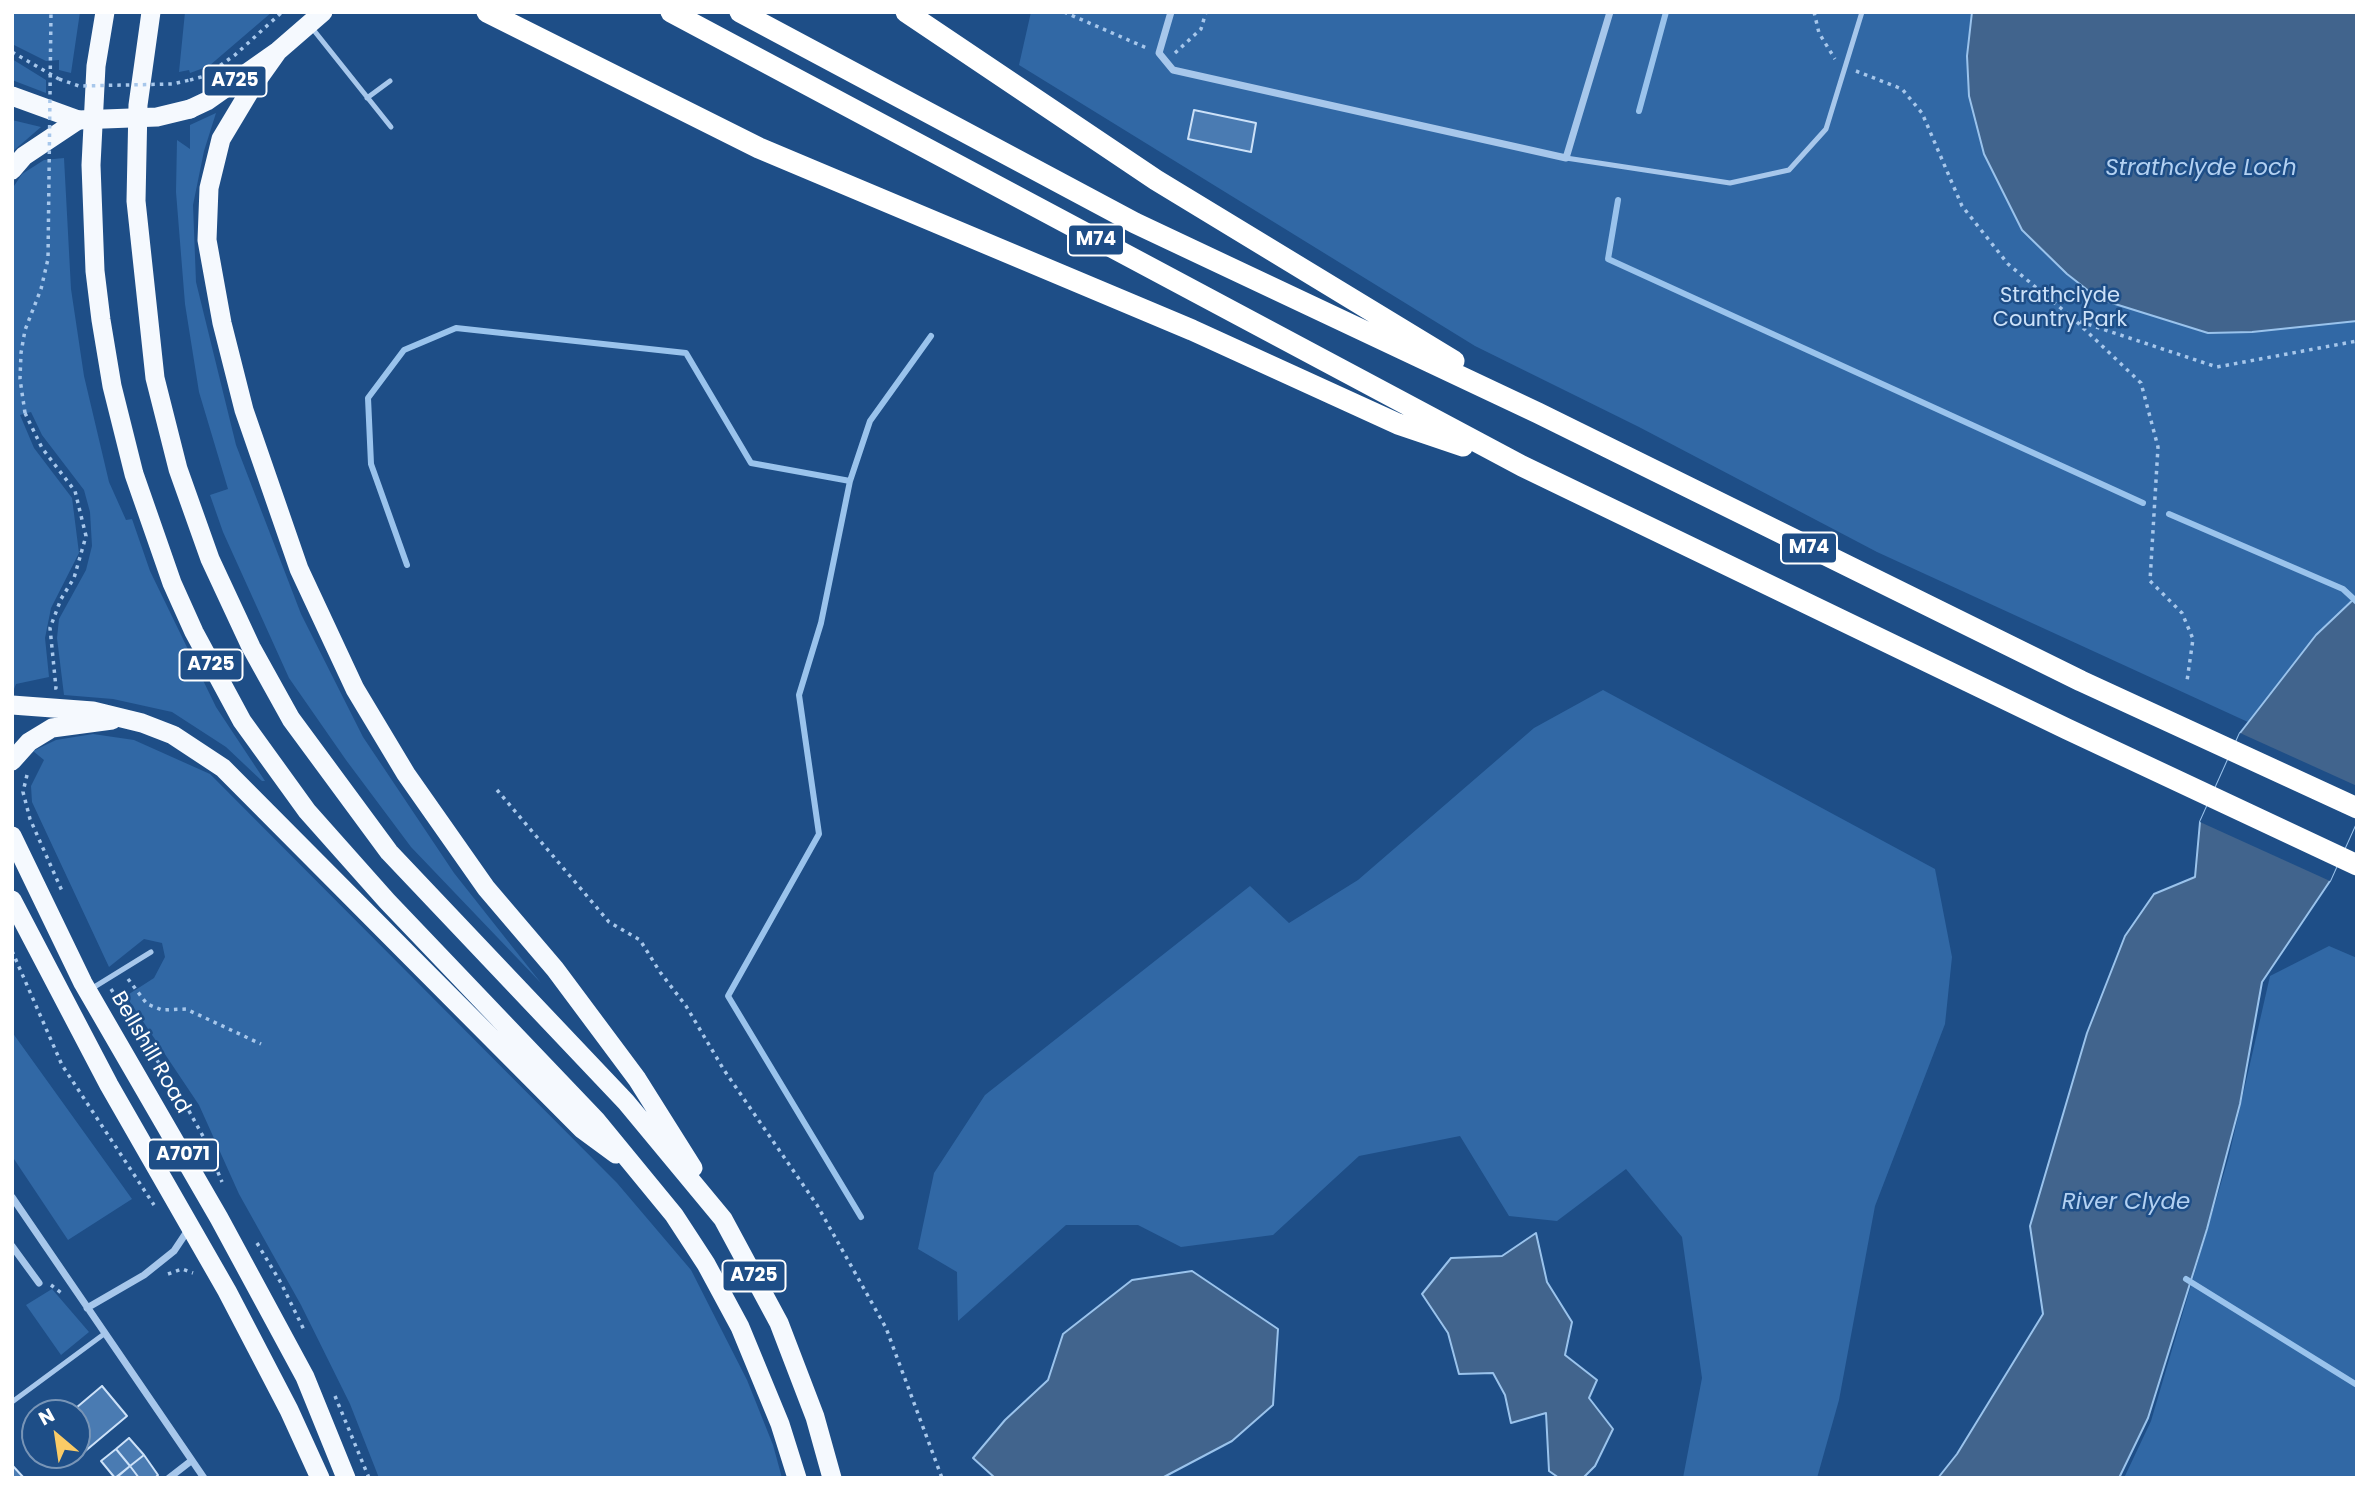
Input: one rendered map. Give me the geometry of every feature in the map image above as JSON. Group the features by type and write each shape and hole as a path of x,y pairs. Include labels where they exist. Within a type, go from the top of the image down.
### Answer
{"highway":[{"name":"A725","path":"105,12 96,66 91,165 94,259 101,320 112,386 134,474 150,526 188,620 242,721 299,801 387,901 596,1120 645,1176 706,1264 740,1327 780,1424 797,1478"},
{"name":"A725","path":"152,12 138,105 136,201 155,378 178,469 210,559 251,647 291,719 389,852 626,1102 723,1219"},
{"path":"487,12 759,148 1180,324 1398,424 1522,466"},
{"name":"M74","path":"671,12 1522,466 2067,729 2357,865"},
{"name":"M74","path":"740,12 1135,223 1538,413 2081,681 2357,808"},
{"path":"906,12 1156,180 1538,413"},
{"name":"A725","path":"58,122 157,117 190,109 207,101 278,51 316,18"},
{"name":"A725","path":"278,51 221,139 209,188 207,240 234,376 299,569 355,689 406,774 486,888 555,969 637,1079 723,1219 779,1323 815,1417 832,1478"},
{"path":"12,96 58,122 12,170"},
{"path":"12,705 93,711 173,735 201,751 243,784 403,951 582,1129 645,1176"},
{"path":"16,756 52,728 120,718"},
{"name":"Bellshill Road","path":"12,836 88,991 219,1218 305,1377 346,1478"},
{"name":"A7071","path":"12,900 57,991 283,1398 320,1478"}],"street":[{"path":"1171,12 1159,53 1173,70 1566,158 1610,12"},
{"path":"12,1197 204,1478"},
{"path":"88,1308 159,1263 174,1251 190,1228"},
{"path":"12,1246 39,1283"},
{"path":"169,1478 191,1461"}],"lane":[{"path":"1566,158 1730,183 1789,170 1826,129 1863,12"},
{"path":"316,18 368,98 391,127"},
{"path":"368,98 390,81"},
{"path":"88,991 151,952"},
{"path":"12,1402 104,1334"}],"path":[{"path":"45,689 56,688 50,628 61,599 74,578 86,536 75,491 42,448 25,413 20,379 25,330 41,289 47,259 51,12"},
{"path":"12,52 59,79 79,86 173,84 205,76 235,55 282,12"},
{"path":"1064,12 1159,53"},
{"path":"1166,61 1201,29 1206,12"},
{"path":"1814,12 1833,58 1844,67 1902,89 1922,113 1962,206 2008,264 2075,320 2141,383 2158,447 2150,581 2182,613 2193,639 2187,681"},
{"path":"2075,320 2217,367 2357,341"},
{"path":"16,756 35,763 26,777 23,792 30,818 67,902"},
{"path":"497,790 609,922 640,940 686,1006 724,1070 817,1205 886,1328 943,1478"},
{"path":"12,951 62,1065 156,1208"},
{"path":"123,971 147,1004 162,1010 186,1009 261,1044"},
{"path":"106,981 184,1102 204,1138 223,1185"},
{"path":"255,1240 281,1283 311,1345"},
{"path":"159,1263 167,1274 182,1269 192,1271 199,1282"},
{"path":"334,1394 369,1478"}],"green space":[{"path":"12,12 80,12 71,73 59,70 59,60 46,61 12,44"},
{"path":"185,12 272,12 209,66 190,73 189,70 179,72"},
{"name":"Strathclyde Country Park","path":"1031,12 2357,12 2357,772 1877,552 1639,427 1475,346 1019,65"},
{"path":"12,59 46,80 46,93 12,80"},
{"path":"216,113 204,151 193,205 196,282 236,445 301,614 363,737 454,873 541,983 411,847 346,760 289,678 223,532 210,495 228,489 199,392 185,304 176,192 177,140 190,149 190,125"},
{"path":"12,120 41,127 12,152"},
{"path":"64,158 71,289 84,376 109,482 126,520 132,519 150,571 216,707 265,781 226,747 172,712 113,699 64,695 57,638 59,619 86,570 92,546 90,512 84,490 42,435 31,412 20,415 34,448 72,498 79,553 51,608 45,638 49,677 16,684 12,694 12,189 22,174 44,160"},
{"path":"1603,690 1935,869 1952,957 1945,1024 1875,1206 1839,1400 1817,1478 1683,1478 1702,1378 1682,1237 1626,1169 1557,1221 1509,1216 1460,1136 1359,1156 1273,1235 1181,1247 1138,1225 1066,1225 958,1321 957,1272 918,1249 934,1173 985,1095 1250,886 1289,923 1358,880 1534,728"},
{"path":"93,734 134,740 210,774 617,1183 691,1270 747,1380 773,1445 782,1478 379,1478 350,1404 301,1305 239,1194 199,1105 126,996 154,978 165,957 162,943 144,939 109,967 32,802 31,786 44,760 33,751 56,740"},
{"path":"2329,946 2357,958 2357,1478 2124,1478 2151,1421 2229,1156 2270,976"},
{"path":"12,1032 132,1199 68,1240 12,1156"},
{"path":"52,1289 89,1332 61,1355 26,1305"}],"water":[{"name":"Strathclyde Loch","path":"1972,12 2357,12 2357,321 2252,332 2208,333 2099,299 2067,274 2022,230 1984,154 1969,96 1967,56"},
{"name":"River Clyde","path":"2357,596 2357,821 2330,881 2262,982 2240,1104 2207,1229 2148,1418 2119,1478 1938,1478 1957,1454 2043,1314 2030,1226 2087,1033 2125,936 2154,894 2195,877 2200,822 2240,733 2316,635"},
{"path":"1536,1233 1547,1282 1572,1322 1565,1355 1597,1380 1589,1398 1613,1429 1595,1466 1583,1478 1559,1478 1549,1471 1546,1413 1511,1423 1505,1395 1493,1373 1459,1374 1448,1333 1422,1294 1451,1258 1502,1256"},
{"path":"1192,1271 1278,1329 1273,1405 1232,1441 1162,1478 995,1478 973,1458 1005,1420 1048,1380 1063,1334 1132,1280"}],"pier":[{"path":"2240,733 2357,786 2357,821 2330,881 2200,822"}],"building":[{"path":"1194,110 1256,123 1251,152 1188,139"},
{"path":"102,1386 127,1416 91,1446 91,1399 87,1399"},
{"path":"129,1438 144,1455 130,1466 116,1449"},
{"path":"116,1449 130,1466 115,1478 101,1461"},
{"path":"144,1455 158,1475 155,1478 139,1478 130,1466"},
{"path":"12,1465 24,1478 12,1478"},
{"path":"130,1466 139,1478 116,1478"}],"waterway":[{"path":"1639,111 1666,12"},
{"path":"1618,200 1608,259 2143,503"},
{"path":"407,565 371,464 368,398 404,350 456,328 686,353 751,463 850,481"},
{"path":"861,1217 728,996 819,834 799,695 821,623 850,481 870,421 931,336"},
{"path":"2169,514 2343,589 2357,602"},
{"path":"2186,1279 2357,1385"}]}
